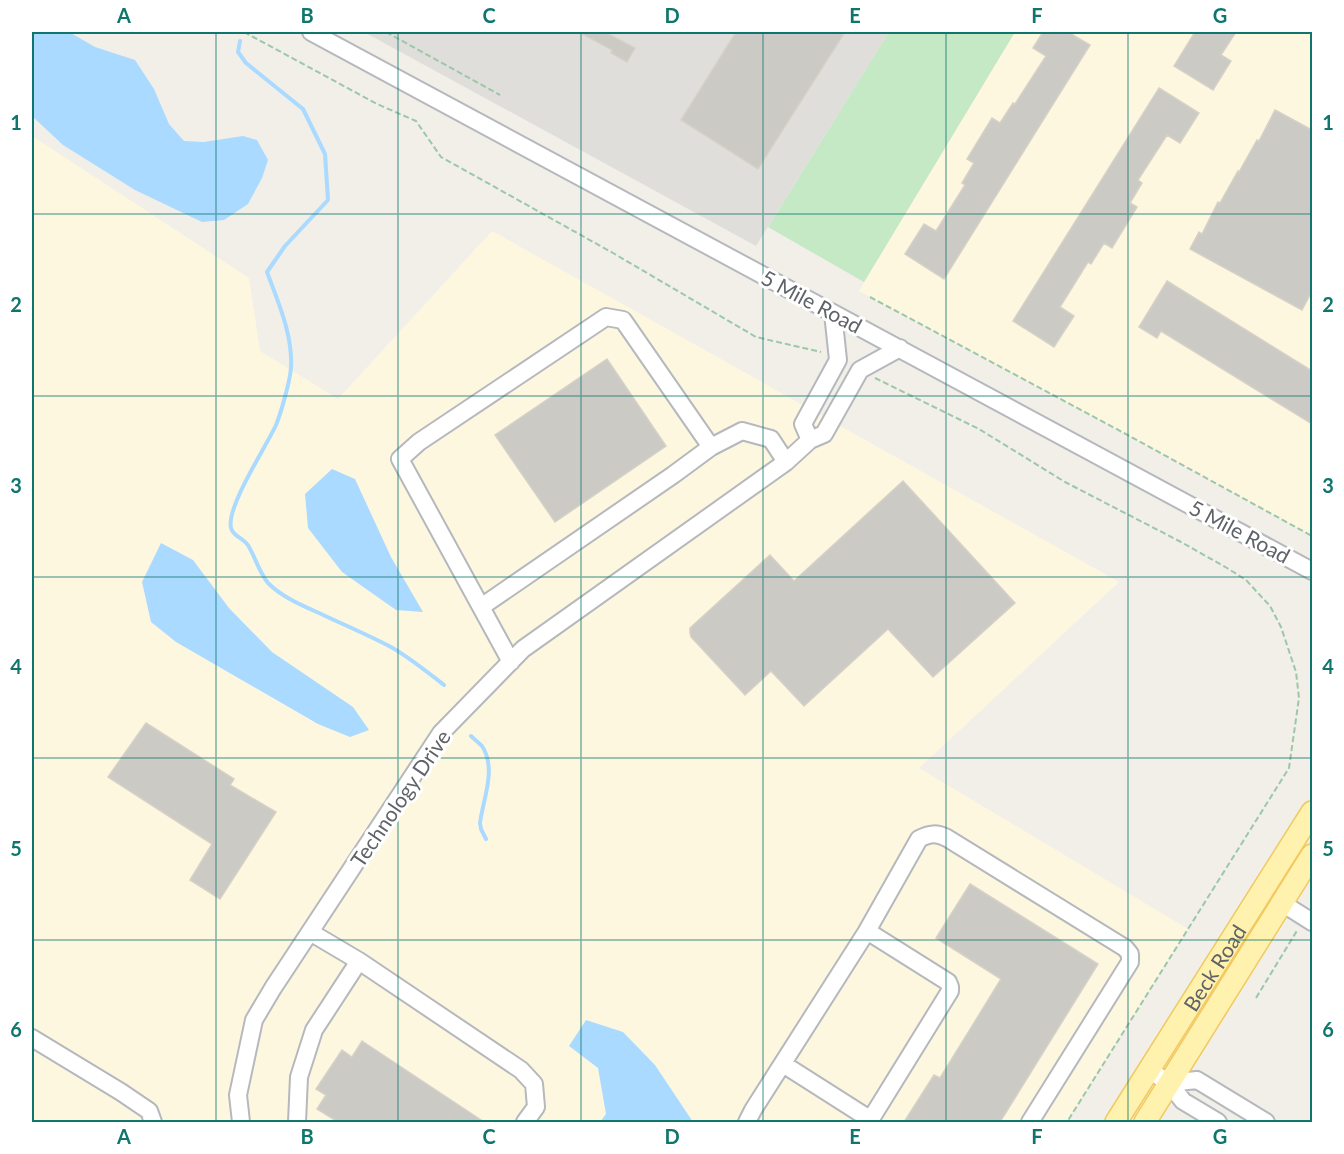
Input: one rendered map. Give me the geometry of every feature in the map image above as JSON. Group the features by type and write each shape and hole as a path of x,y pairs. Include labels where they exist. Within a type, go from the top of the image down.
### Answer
{"main road":[{"name":"Beck Road","path":"1116,1122 1312,812"},
{"name":"Beck Road","path":"1145,1122 1312,855"}],"street":[{"name":"5 Mile Road","path":"311,32 1312,570"},
{"path":"810,440 803,424 838,360 833,313"},
{"path":"511,662 400,459 419,442 606,317 623,320 711,447"},
{"path":"860,370 900,348"},
{"name":"Technology Drive","path":"241,1122 238,1095 254,1020 441,734 523,649 786,462 810,440 825,434 860,370"},
{"path":"481,607 711,447 742,431 771,439 786,462"},
{"path":"747,1122 867,931 919,839 927,834 938,833 1125,948 1130,954 1130,962 1030,1122"},
{"path":"1282,903 1309,920"},
{"path":"783,1064 870,1121 950,991 950,987 948,982 867,931"},
{"path":"310,932 359,961 520,1070 534,1084 536,1107 525,1122"},
{"path":"297,1122 298,1077 314,1030 359,961"},
{"path":"32,1038 149,1111 153,1122"},
{"path":"1149,1070 1169,1083 1184,1101 1218,1122"},
{"path":"1169,1083 1197,1080 1266,1122"}],"path":[{"path":"244,32 377,104 416,121 441,158 614,253 756,337 817,350 838,360"},
{"path":"386,32 500,95"},
{"path":"870,297 1312,536"},
{"path":"860,370 978,429 1065,482 1181,542 1246,580 1269,606 1281,627 1296,672 1299,698 1289,768 1067,1122"},
{"path":"1256,998 1309,920"}],"shaded area":[{"path":"364,32 889,32 756,246"},
{"path":"1015,32 1312,32 1312,536 859,291"},
{"path":"32,136 249,278 260,351 338,399 492,231 1119,582 919,768 1188,929 1066,1122 32,1122"}],"green space":[{"path":"889,32 1015,32 864,282 768,227"}],"water":[{"path":"32,32 69,32 95,47 135,60 154,89 169,124 184,141 204,142 243,136 257,140 268,160 262,178 248,204 224,220 202,222 135,190 63,145 32,116"},
{"path":"332,469 355,479 391,557 423,612 396,610 342,572 308,528 305,494"},
{"path":"161,543 193,560 229,608 272,652 353,707 369,730 350,737 318,724 176,642 151,622 142,582"},
{"path":"586,1020 623,1032 655,1065 693,1122 600,1122 606,1114 598,1068 569,1046"}],"building":[{"path":"579,32 605,32 635,48 627,62 611,53 612,50"},
{"path":"736,32 845,32 758,169 681,120"},
{"path":"1043,32 1068,32 1090,45 944,279 905,254 924,224 936,231 965,185 962,183 974,163 967,159 992,118 1000,123 1046,56 1033,48"},
{"path":"1195,32 1236,32 1221,55 1231,61 1213,90 1174,66"},
{"path":"1159,88 1199,113 1180,143 1167,135 1138,180 1142,183 1130,203 1137,207 1112,248 1104,243 1091,264 1088,262 1060,307 1074,316 1054,347 1013,321"},
{"path":"1275,110 1312,130 1312,291 1302,310 1190,249 1199,232 1202,234 1218,202 1220,203 1257,140 1259,141"},
{"path":"1167,281 1312,371 1312,424 1161,331 1157,338 1139,327"},
{"path":"607,359 666,446 555,522 495,435"},
{"path":"903,481 1015,603 933,677 888,629 804,706 771,671 745,695 691,637 690,628 770,555 794,581"},
{"path":"146,723 234,779 230,785 276,812 220,899 190,880 212,844 108,777"},
{"path":"970,884 1098,964 1000,1122 904,1122 934,1075 940,1078 1001,979 936,938"},
{"path":"362,1041 484,1122 338,1122 317,1109 326,1095 316,1089 342,1050 352,1057"}],"waterway":[{"path":"240,41 238,52 246,63 303,109 325,154 328,200 285,246 267,272 287,331 291,368 276,425 240,492 231,518 231,528 234,534 247,544 268,583 279,592 299,604 389,646 444,685"},
{"path":"471,736 482,746 488,764 488,784 480,823 486,839"}]}
